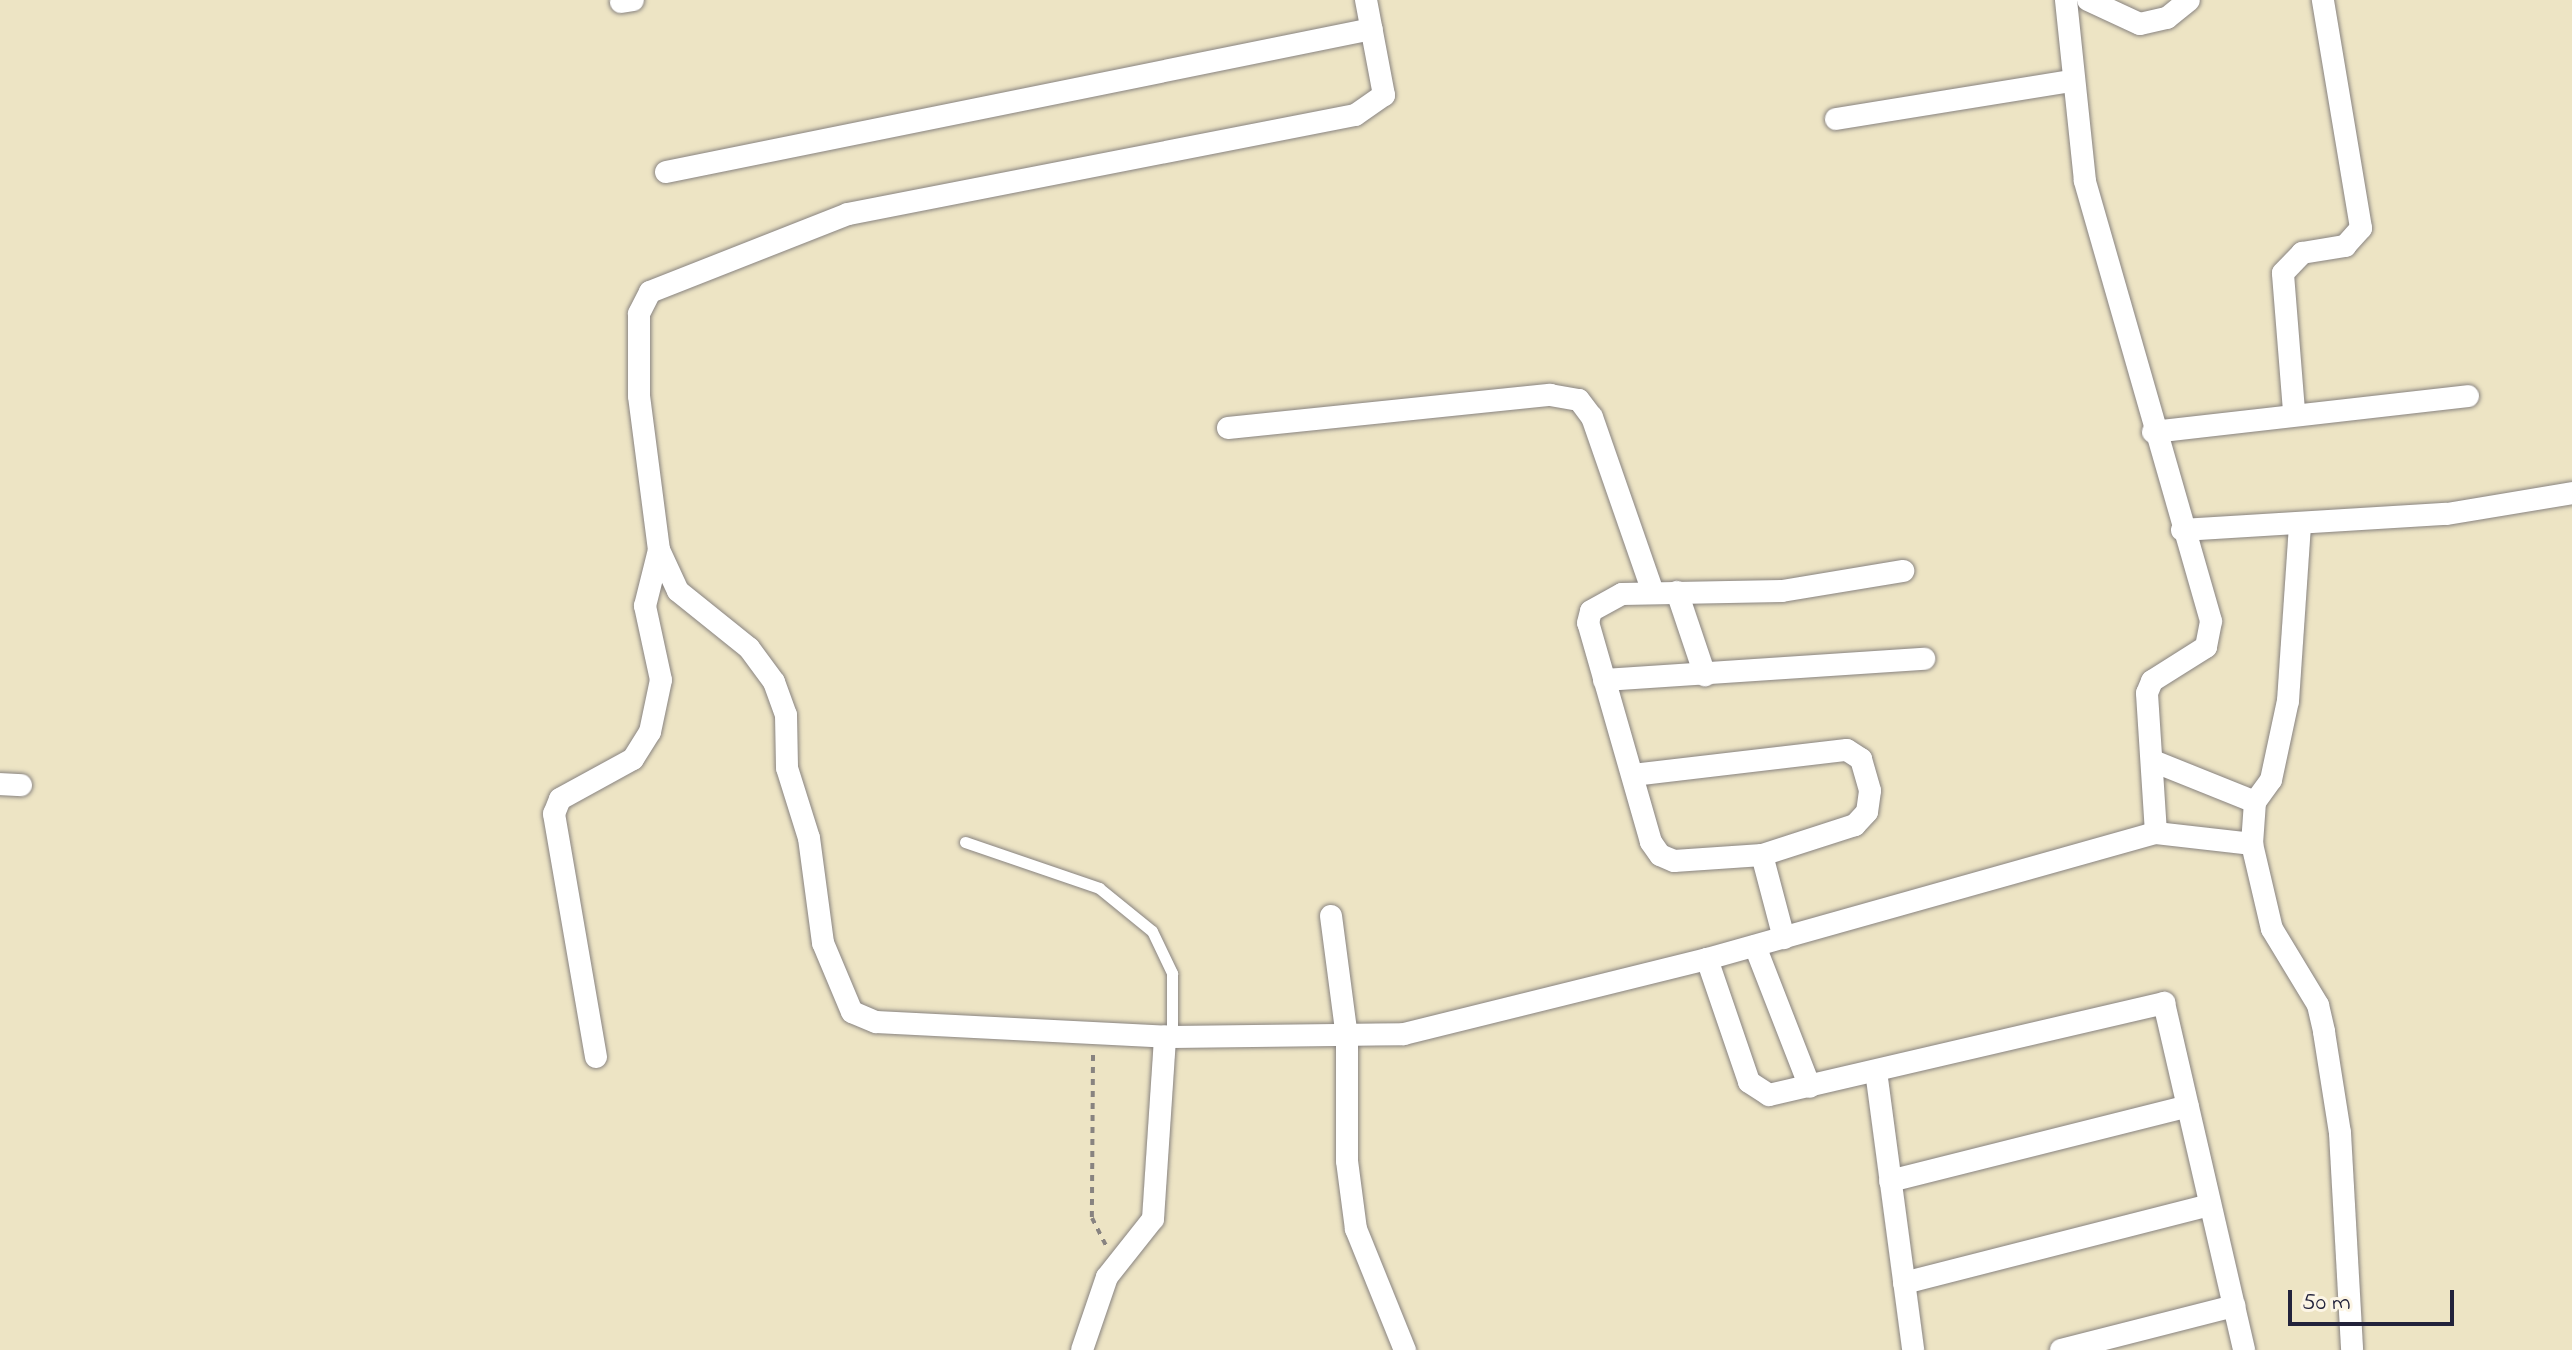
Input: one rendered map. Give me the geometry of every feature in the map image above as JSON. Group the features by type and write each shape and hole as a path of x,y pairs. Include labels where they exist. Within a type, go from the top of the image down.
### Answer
{"street":[{"path":"1366,0 1384,95 1355,115 848,214 650,292 639,314 639,396 659,550 678,591 749,648 774,682 786,715 787,768 809,838 823,943 852,1012 876,1022 1093,1033 1347,1038 1404,1034 1707,959 2156,833 2252,844"},
{"path":"2066,0 2070,81 2085,181 2211,635 2188,663 2152,681 2146,709 2153,761 2156,833"},
{"path":"2088,0 2140,24 2167,18 2189,0"},
{"path":"2294,411 2283,273 2302,253 2356,239 2362,217 2323,0"},
{"path":"666,172 1372,29"},
{"path":"1836,119 2070,81"},
{"path":"1228,428 1550,395 1579,400 1592,417 1652,589"},
{"path":"2153,432 2294,411 2468,396"},
{"path":"2182,530 2300,526 2447,514 2572,493"},
{"path":"2300,526 2281,755 2255,802 2252,844 2272,929 2318,1005 2324,1032 2340,1133 2352,1350"},
{"path":"596,1057 554,814 560,799 633,759 650,732 661,680 645,606 659,550"},
{"path":"1633,775 1832,748 1861,759 1870,791 1867,812 1855,825 1762,855 1674,861 1660,855 1633,775 1604,680 1591,611 1622,594 1652,589 1677,592 1782,591 1903,571"},
{"path":"1677,592 1705,675"},
{"path":"1604,680 1924,659"},
{"path":"2153,761 2255,802"},
{"path":"1762,855 1784,938"},
{"path":"1331,916 1347,1038 1347,1161 1356,1229 1405,1350"},
{"path":"1755,946 1810,1087"},
{"path":"1707,959 1754,1090 1810,1087 2164,1003 2244,1350"},
{"path":"1082,1350 1094,1305 1119,1259 1153,1219 1169,1036"},
{"path":"1876,1071 1913,1350"},
{"path":"1890,1181 2188,1106"},
{"path":"1904,1283 2210,1205"},
{"path":"2061,1350 2234,1306"}],"lane":[{"path":"965,842 1099,888 1152,931 1172,973 1169,1036"}],"path":[{"path":"1093,1033 1092,1218 1119,1259"}]}
